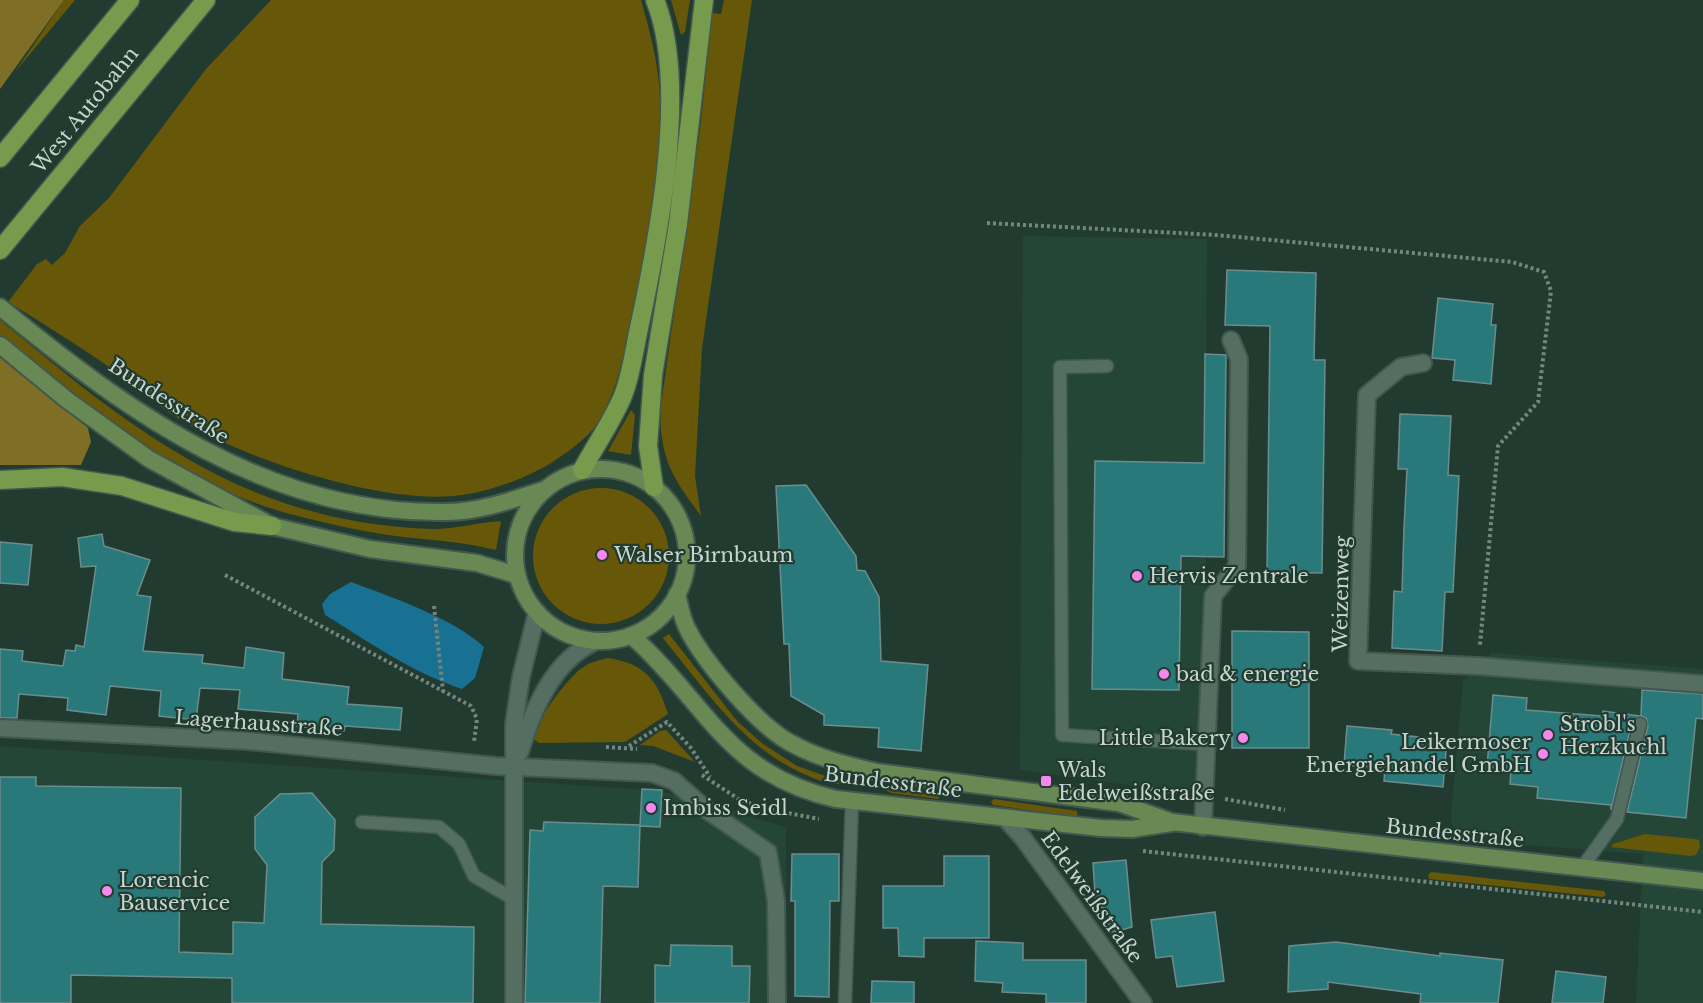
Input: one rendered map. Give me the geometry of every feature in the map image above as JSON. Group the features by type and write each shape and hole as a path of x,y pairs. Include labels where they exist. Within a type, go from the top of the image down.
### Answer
{"highway":[{"name":"West Autobahn","path":"0,158 130,0"},
{"name":"West Autobahn","path":"0,250 201,6 212,0"},
{"path":"582,470 623,397 644,301 662,193 671,114 668,61 660,13 655,0"},
{"path":"654,487 648,446 652,375 678,224 704,0"},
{"path":"0,480 63,477 122,486 234,522 272,526"}],"main road":[{"name":"Bundesstraße","path":"0,307 151,420 234,467 336,500 384,508 446,513 477,509 543,490 567,475 582,470 619,470 637,476 654,487 672,506 681,520 685,535 687,555 685,575 677,594 655,623 633,637 596,641 561,631 537,612 524,594 516,575 516,540 526,512 543,490"},
{"path":"0,345 67,400 149,459 272,526 370,549 477,563 516,575"},
{"name":"Bundesstraße","path":"677,594 687,629 740,698 765,724 788,742 822,758 877,772 1119,803 1172,822 1703,881"},
{"name":"Bundesstraße","path":"633,637 651,653 727,742 750,762 794,787 815,794 852,801 1005,818 1132,829 1172,822"}],"street":[{"path":"1203,826 1213,596 1237,566 1239,359 1231,340"},
{"name":"Weizenweg","path":"1423,363 1401,367 1367,395 1358,661 1478,666 1703,684"},
{"path":"514,1003 514,724 521,677 537,612"},
{"path":"515,767 539,701 561,667 580,648 596,641"},
{"name":"Lagerhausstraße","path":"0,728 249,741 515,767 652,773 674,782 708,811 768,852 776,902 777,1003"},
{"name":"Edelweißstraße","path":"1005,818 1023,838 1143,1003"}],"lane":[{"path":"1107,366 1060,367 1062,735 1206,744"},
{"path":"1581,868 1617,819 1640,724"},
{"path":"845,1003 852,801"},
{"path":"362,822 439,827 459,844 474,876 515,900"}],"path":[{"path":"987,223 1216,235 1512,262 1544,272 1551,291 1538,402 1498,447 1478,666"},
{"path":"225,575 471,705 477,719 471,763"},
{"path":"434,606 443,691"},
{"path":"628,746 667,722 691,748 712,780"}],"shaded area":[{"path":"0,0 64,0 0,89"},
{"path":"64,0 75,0 15,72"},
{"path":"271,0 641,0 657,66 660,131 651,223 640,282 616,383 605,411 585,438 549,464 495,488 453,496 387,493 312,475 240,449 181,420 95,357 8,302 37,264 46,259 52,265 65,253 80,226 109,198 206,69"},
{"path":"671,0 690,0 685,32 681,35"},
{"path":"724,0 752,0 702,348 695,476 701,516 670,468 663,444 660,412 701,122 712,13 721,14"},
{"path":"1023,236 1207,239 1205,796 1020,770"},
{"path":"0,320 99,399 148,434 198,465 250,490 306,510 367,523 433,529 501,521 496,550 329,524 253,502 213,485 138,441 68,390 0,336"},
{"path":"0,357 88,428 91,442 81,465 0,465"},
{"path":"631,410 635,415 631,455 608,451"},
{"path":"601,488 627,493 639,499 649,508 658,518 664,530 669,556 664,582 658,594 649,604 639,613 627,619 601,624 575,619 563,613 553,604 544,594 538,582 533,556 538,530 544,518 553,508 563,499 575,493"},
{"path":"669,634 737,721 763,744 797,766 840,781 839,784 817,779 782,763 744,734 712,699 663,638"},
{"path":"1492,653 1703,669 1703,1003 1636,1003 1643,854 1457,840 1451,819 1463,682"},
{"path":"608,658 631,664 648,675 659,691 668,714 625,742 539,743 535,740 539,723 553,700 570,679 587,665"},
{"path":"666,730 695,762 653,746 640,745 660,731"},
{"path":"0,746 662,791 786,827 786,1003 0,1003"},
{"path":"891,787 939,792 942,795 938,799 891,793 886,790"},
{"path":"994,799 1077,811 1077,817 993,805 991,802"},
{"path":"1645,834 1695,839 1699,840 1700,847 1696,855 1691,856 1611,847 1613,844"},
{"path":"1431,872 1604,891 1606,895 1603,897 1429,879 1428,875"}],"water":[{"path":"351,582 421,609 472,637 484,647 475,678 462,689 444,682 392,656 325,615 322,604 330,594"}],"building":[{"path":"1227,270 1316,273 1314,360 1325,360 1322,573 1267,572 1270,326 1225,325"},
{"path":"1438,298 1493,304 1491,325 1496,325 1491,384 1453,380 1455,360 1432,358"},
{"name":"Hervis Zentrale","path":"1205,354 1226,355 1224,557 1181,556 1179,690 1092,689 1095,461 1204,463"},
{"path":"1400,414 1451,416 1448,475 1459,476 1453,592 1445,592 1442,651 1392,648 1394,591 1402,592 1407,469 1398,469"},
{"path":"806,485 856,556 857,570 865,571 879,597 881,661 928,665 921,751 878,747 879,728 824,725 824,715 791,696 789,644 784,644 776,486"},
{"path":"102,534 104,546 150,560 137,595 151,597 143,651 203,655 202,663 244,668 246,647 284,653 282,679 349,687 347,704 402,708 400,730 345,726 344,731 297,726 298,714 238,709 240,690 200,688 196,720 159,716 161,691 110,686 106,715 67,710 68,698 19,694 17,718 0,718 0,649 23,651 22,661 63,666 66,650 75,651 76,645 84,647 96,566 81,567 78,538"},
{"path":"0,542 32,545 28,585 0,583"},
{"path":"1232,631 1309,632 1309,748 1232,748"},
{"path":"1642,690 1703,694 1703,719 1696,718 1686,818 1627,812 1648,726 1646,718 1641,716"},
{"name":"Leikermoser Energiehandel GmbH","path":"1493,695 1527,698 1526,710 1602,716 1603,711 1640,716 1632,722 1611,810 1611,805 1537,798 1538,787 1510,784 1511,769 1487,767"},
{"path":"1347,726 1392,730 1391,734 1447,740 1443,787 1384,781 1385,768 1344,765"},
{"path":"0,777 36,777 36,786 181,788 179,952 233,954 233,922 264,923 267,865 255,849 255,817 280,794 312,793 335,820 334,850 322,862 321,924 474,927 473,1003 232,1003 232,978 71,975 71,1003 0,1003"},
{"path":"642,789 662,790 660,827 640,826"},
{"path":"544,822 640,825 638,887 603,886 600,1003 525,1003 530,830 543,831"},
{"path":"792,854 839,854 839,901 830,901 829,997 795,996 795,901 791,901"},
{"path":"944,856 989,856 989,938 924,938 924,957 899,956 898,928 883,928 883,886 944,886"},
{"path":"1126,860 1132,927 1111,933 1103,907 1096,908 1093,863"},
{"path":"1215,912 1224,981 1177,987 1172,956 1156,958 1151,920"},
{"path":"976,941 1023,943 1023,960 1086,960 1086,1003 1046,1003 1046,994 1002,992 1003,983 975,981"},
{"path":"1336,942 1440,956 1440,953 1503,960 1498,1003 1420,1003 1421,994 1328,982 1328,989 1288,992 1289,946"},
{"path":"671,945 732,946 732,966 750,966 749,1003 655,1003 655,965 670,966"},
{"path":"1556,971 1606,977 1603,1003 1552,1003"},
{"path":"872,981 914,982 914,1003 871,1003"}],"place":[{"name":"Walser Birnbaum","path":"602,555"},
{"name":"Hervis Zentrale","path":"1137,576"},
{"name":"bad & energie","path":"1164,674"},
{"name":"Strobl's Herzkuchl","path":"1548,735"},
{"name":"Little Bakery","path":"1243,738"},
{"name":"Leikermoser Energiehandel GmbH","path":"1543,754"},
{"name":"Wals Edelweißstraße","path":"1046,781"},
{"name":"Imbiss Seidl","path":"651,808"},
{"name":"Lorencic Bauservice","path":"107,891"}]}
